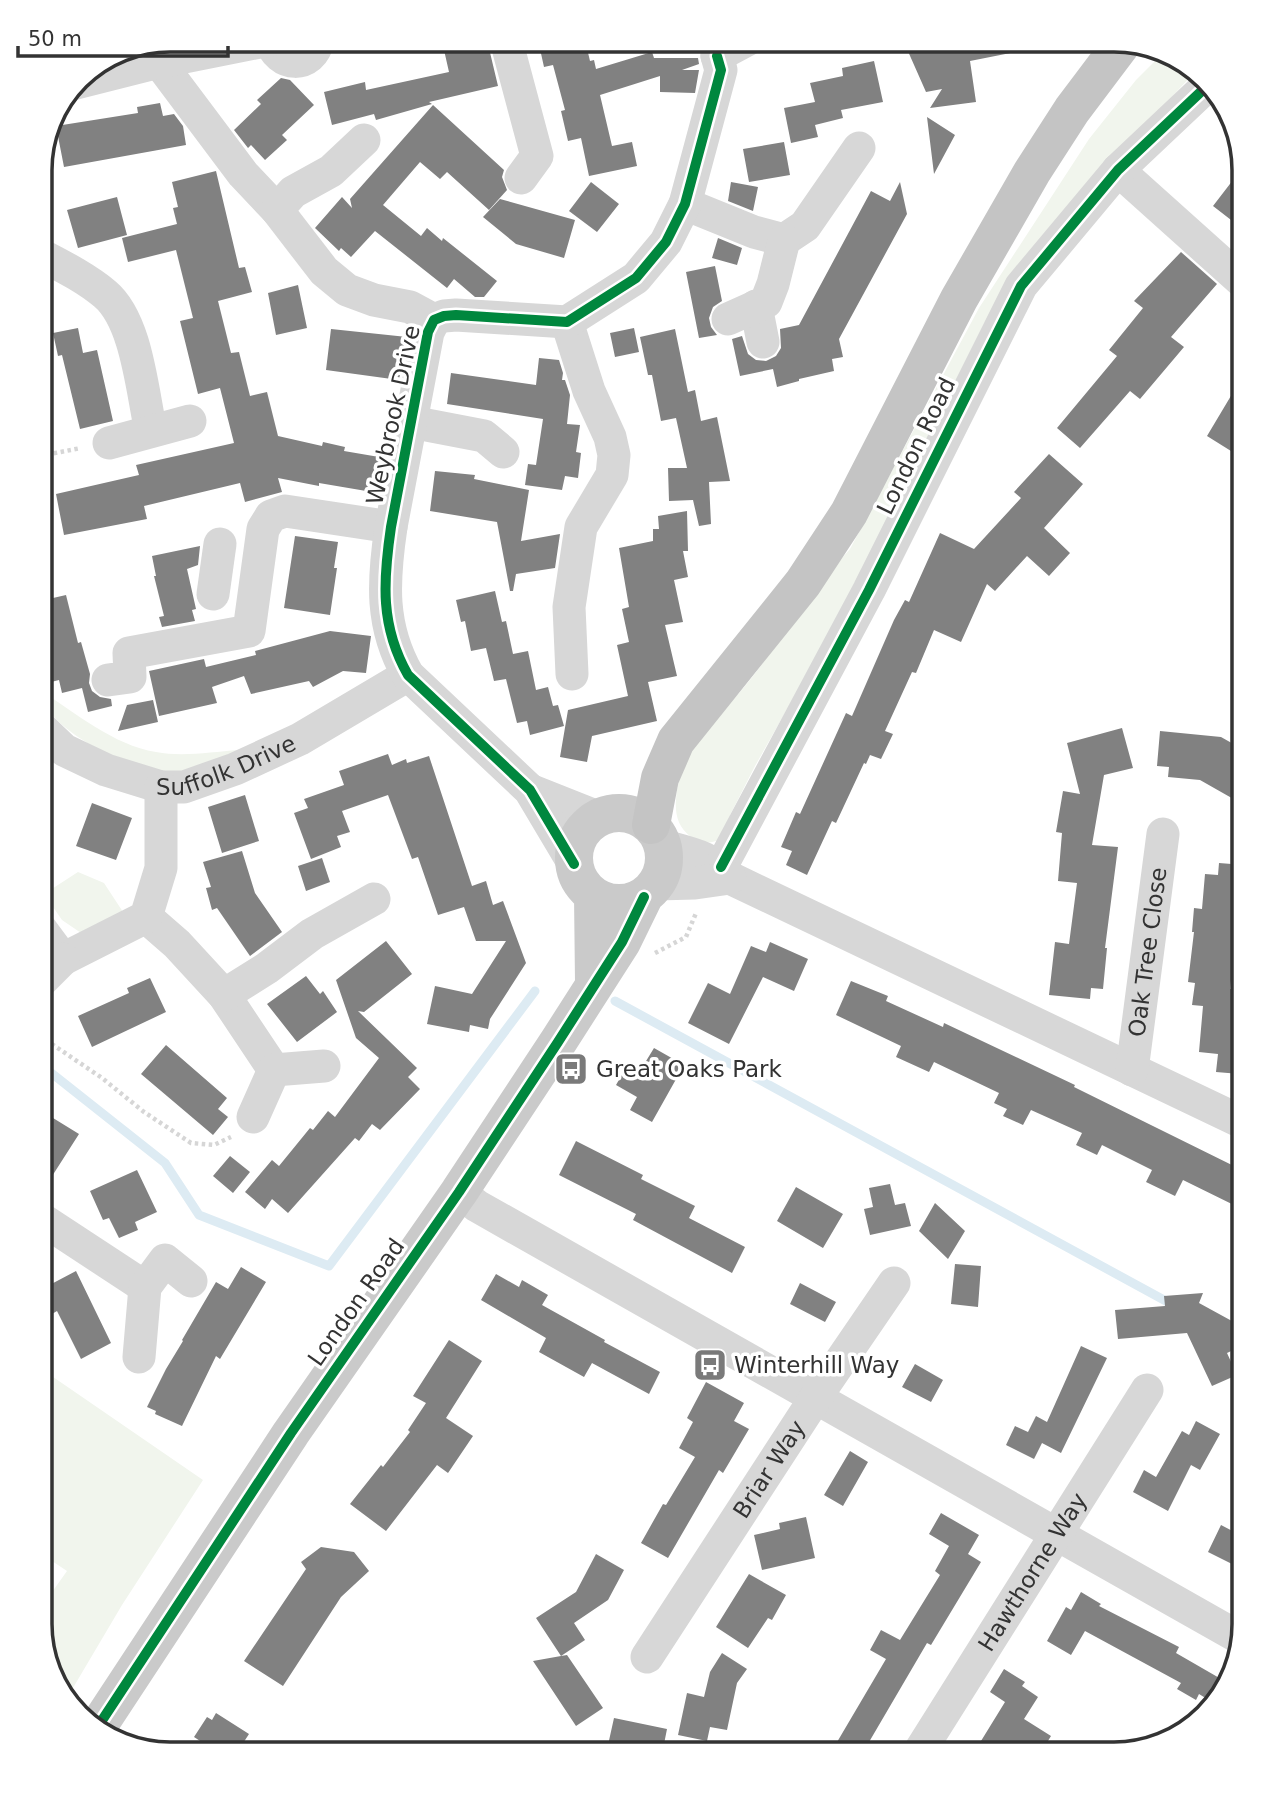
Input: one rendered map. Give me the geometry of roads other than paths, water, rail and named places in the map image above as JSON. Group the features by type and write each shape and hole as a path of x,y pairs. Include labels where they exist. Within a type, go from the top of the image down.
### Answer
{"highway":[{"path":"658,836 660,778 676,741 803,583 849,513 960,299 1032,172 1072,110 1115,53"}],"main road":[{"path":"583,880 611,902 626,903 650,891 664,866 658,836 639,817 625,813 597,817 579,832 574,846 583,880 594,982"},
{"name":"London Road","path":"103,1720 291,1433 459,1192 622,942 650,891"}],"street":[{"path":"275,52 279,57 293,62 308,58 314,52"},
{"path":"509,52 537,156 521,178"},
{"path":"572,674 569,607 581,527 612,474 614,455 610,437 589,391 567,322 636,278 666,242 685,204 717,85 720,70 709,53"},
{"path":"105,73 158,54 243,174 285,201 324,271 347,290 374,300 410,307 434,320"},
{"name":"London Road","path":"720,875 869,590 1021,286 1118,170 1201,92"},
{"path":"285,201 331,171 364,140"},
{"path":"763,342 742,313 765,302 785,240 805,226 859,148"},
{"path":"1118,170 1232,272"},
{"path":"685,204 754,232 785,240"},
{"path":"53,261 106,295 119,312 128,331 151,431"},
{"name":"Weybrook Drive","path":"567,322 456,315 434,320 428,332 391,527 386,559 386,599 388,623 397,656 408,675 530,790 583,880"},
{"path":"108,443 190,421"},
{"path":"411,422 484,436 503,452"},
{"path":"108,680 130,677 129,653 249,631 263,528 271,516 285,511 391,527"},
{"path":"217,569 254,591"},
{"name":"Suffolk Drive","path":"53,739 64,750 106,770 161,787 184,787 235,769 300,739 408,675"},
{"path":"52,970 146,917 161,868 161,787"},
{"name":"Weybrook Drive","path":"530,790 597,817"},
{"name":"Oak Tree Close","path":"1132,1070 1163,834"},
{"path":"658,836 699,855 720,875 1232,1117"},
{"path":"650,891 720,875"},
{"path":"225,995 312,934 374,899"},
{"path":"146,917 177,944 225,995 274,1070"},
{"path":"274,1070 324,1066"},
{"path":"253,1117 274,1070"},
{"path":"459,1192 477,1206 1231,1633"},
{"path":"52,1226 145,1287"},
{"path":"139,1357 145,1287 165,1261 191,1281"},
{"name":"Briar Way","path":"647,1657 816,1397 894,1283"},
{"name":"Hawthorne Way","path":"926,1742 1147,1390"}],"waterway":[{"path":"52,1074 165,1163 199,1215 329,1266 535,991"},
{"path":"615,1001 1175,1306"}],"place":[{"name":"Great Oaks Park","path":"571,1069"},
{"name":"Winterhill Way","path":"710,1365"}]}
